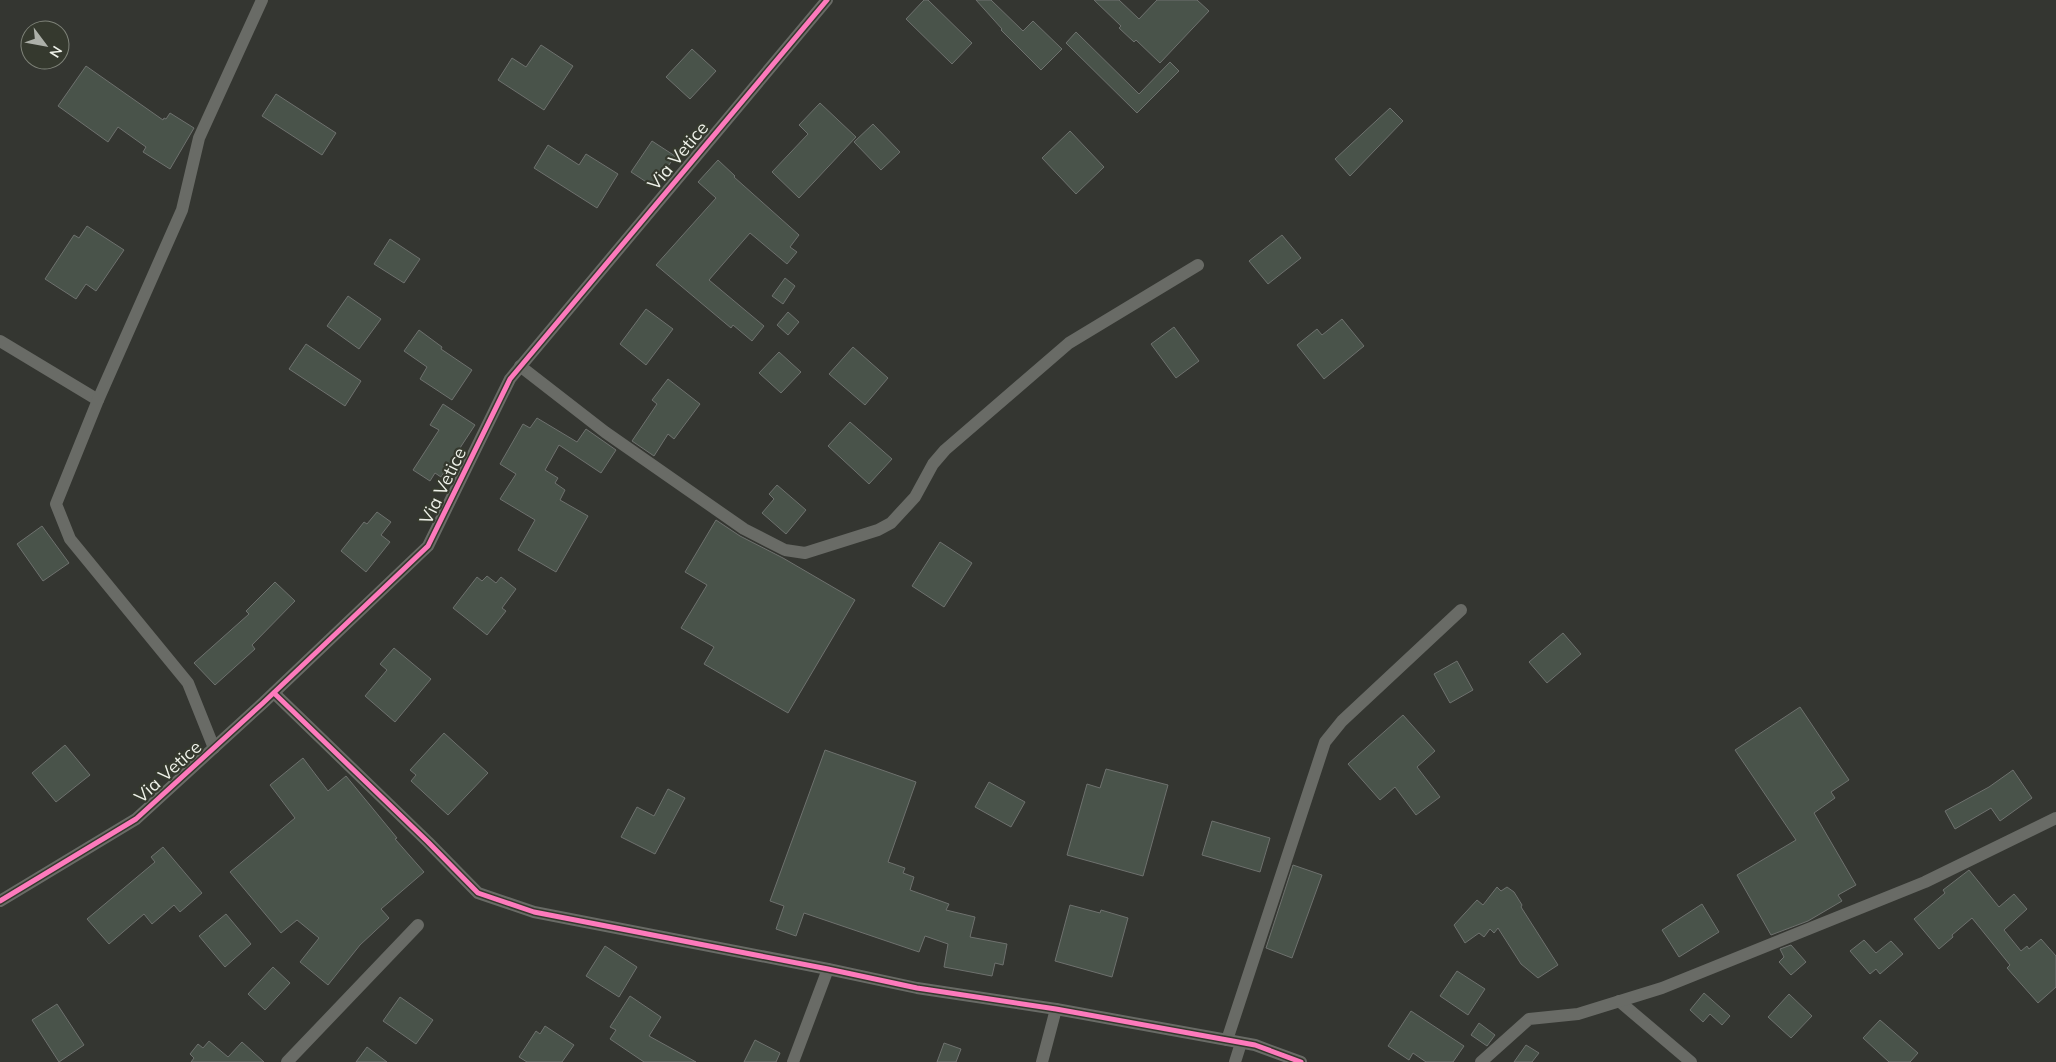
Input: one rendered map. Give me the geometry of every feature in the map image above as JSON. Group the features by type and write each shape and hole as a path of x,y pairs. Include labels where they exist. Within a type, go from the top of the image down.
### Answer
{"street":[{"path":"214,748 188,683 70,539 56,504 98,400 182,210 199,138 262,0"},
{"name":"Via Vetice","path":"0,901 136,819 274,693 428,546 510,379 826,0"},
{"path":"520,366 605,432 744,529 785,550 805,553 878,530 891,522 915,497 932,464 944,450 1070,343 1198,265"},
{"path":"0,341 98,400"},
{"path":"1227,1040 1325,742 1342,720 1461,610"},
{"path":"274,693 478,893 534,912 917,988 1056,1009 1255,1045 1300,1062"},
{"path":"1481,1062 1529,1019 1578,1014 1662,988 1925,882 2056,818"},
{"path":"286,1062 418,925"},
{"path":"793,1062 828,969"},
{"path":"1619,1001 1691,1062"},
{"path":"1042,1062 1056,1009"},
{"path":"1235,1062 1241,1043"}],"building":[{"path":"924,0 928,0 972,43 952,64 906,19"},
{"path":"976,0 991,0 1023,31 1033,21 1062,49 1041,70 1001,30"},
{"path":"1094,0 1119,0 1139,19 1157,0 1197,0 1209,11 1160,63 1136,40 1134,42 1119,28 1121,26"},
{"path":"1076,32 1139,94 1170,62 1179,71 1137,113 1066,43"},
{"path":"541,45 573,66 544,110 498,80 512,58 526,67"},
{"path":"692,49 716,71 690,99 666,77"},
{"path":"86,66 163,120 170,113 194,128 170,169 143,152 146,147 118,127 108,142 58,106"},
{"path":"276,94 336,133 322,155 262,116"},
{"path":"820,103 856,137 799,198 772,172 808,134 799,125"},
{"path":"1390,108 1403,121 1350,176 1335,159"},
{"path":"873,124 900,152 881,170 854,142"},
{"path":"1070,131 1104,167 1076,194 1042,158"},
{"path":"652,141 675,156 654,187 631,172"},
{"path":"548,145 579,165 586,154 618,174 597,208 534,168"},
{"path":"718,160 734,177 799,235 790,247 797,252 787,264 750,233 709,280 764,326 752,341 733,325 731,328 656,265 716,198 698,182"},
{"path":"87,226 124,250 96,291 86,284 76,299 45,279 74,235 79,238"},
{"path":"1282,235 1301,258 1268,284 1249,261"},
{"path":"390,239 420,259 404,283 374,264"},
{"path":"785,278 795,286 783,304 772,296"},
{"path":"348,296 381,319 359,349 327,326"},
{"path":"646,309 673,329 646,365 620,344"},
{"path":"788,312 799,322 788,335 777,325"},
{"path":"1342,319 1364,346 1324,379 1297,345 1317,329 1322,335"},
{"path":"1174,327 1199,361 1176,378 1151,344"},
{"path":"419,330 442,347 441,349 472,370 452,400 420,379 427,367 404,351"},
{"path":"306,344 361,381 345,406 289,369"},
{"path":"853,347 888,378 865,405 829,374"},
{"path":"779,352 801,372 781,393 759,373"},
{"path":"668,379 700,404 674,439 668,434 654,456 632,441 657,404 652,400"},
{"path":"443,404 475,425 441,477 435,473 430,481 413,470 439,430 430,425"},
{"path":"537,418 577,442 586,429 616,450 601,473 559,445 545,470 558,478 555,483 565,490 560,500 588,516 556,572 518,550 535,520 500,499 516,474 500,464 523,424 530,428"},
{"path":"850,422 892,459 869,484 828,446"},
{"path":"777,485 806,510 786,534 762,513 774,499 769,494"},
{"path":"377,512 391,522 381,535 390,542 366,572 341,551 364,522 367,524"},
{"path":"716,520 740,536 783,558 855,600 788,713 704,664 714,647 681,628 707,585 685,572"},
{"path":"42,526 69,563 43,581 17,544"},
{"path":"940,542 972,563 944,607 912,586"},
{"path":"487,576 496,583 501,577 516,589 502,608 506,611 487,635 453,608 477,577 482,581"},
{"path":"275,582 295,601 252,645 255,649 215,685 194,663 249,614 246,611"},
{"path":"1563,633 1581,654 1547,683 1529,662"},
{"path":"394,648 431,679 395,722 365,696 387,670 380,664"},
{"path":"1457,661 1473,690 1450,703 1434,674"},
{"path":"1800,707 1849,780 1831,792 1835,798 1814,813 1856,885 1838,895 1842,901 1808,921 1771,935 1737,875 1796,840 1735,750"},
{"path":"1403,715 1435,751 1417,767 1440,797 1416,815 1395,787 1380,800 1348,764"},
{"path":"444,733 488,773 448,815 411,781 416,775 410,770"},
{"path":"65,745 90,775 56,802 32,773"},
{"path":"825,750 916,782 888,862 905,868 903,873 914,877 910,890 949,904 946,910 975,917 970,937 1007,944 1003,965 995,963 992,976 944,967 948,944 925,936 919,952 804,913 796,936 776,929 784,906 770,901"},
{"path":"303,758 328,791 346,776 397,838 395,839 424,872 381,909 389,918 360,945 328,985 300,962 319,938 297,920 281,933 230,872 295,818 270,785"},
{"path":"1106,769 1168,785 1143,876 1067,855 1087,784 1100,788"},
{"path":"2013,770 2032,798 2000,821 1991,808 1955,829 1945,811 1989,787"},
{"path":"989,782 1025,802 1011,827 975,807"},
{"path":"668,789 685,798 655,854 621,837 637,807 654,816"},
{"path":"1212,821 1270,838 1260,872 1202,855"},
{"path":"163,847 202,893 180,912 174,905 152,924 144,914 109,944 87,919 155,862 151,857"},
{"path":"1293,865 1322,875 1292,958 1266,948"},
{"path":"1969,870 1999,907 2014,894 2027,909 2004,930 2021,951 2027,946 2029,949 2041,939 2056,956 2056,987 2038,1003 2007,968 2010,965 1972,918 1939,949 1914,919 1945,893 1943,890"},
{"path":"1497,887 1501,891 1507,887 1514,892 1522,905 1521,907 1558,965 1538,978 1521,964 1498,928 1494,933 1490,929 1484,937 1479,933 1465,943 1454,925 1477,900 1483,905"},
{"path":"1702,904 1719,932 1679,957 1662,930"},
{"path":"1070,905 1100,913 1101,910 1128,918 1112,977 1055,961"},
{"path":"226,914 251,944 225,967 199,936"},
{"path":"1864,940 1876,953 1891,941 1903,954 1880,974 1876,969 1870,974 1850,951"},
{"path":"1791,945 1806,962 1791,975 1779,962 1784,957 1780,949"},
{"path":"605,946 637,967 619,997 586,976"},
{"path":"273,967 290,983 265,1010 248,994"},
{"path":"1457,971 1485,989 1468,1015 1440,996"},
{"path":"1704,993 1730,1016 1722,1025 1710,1014 1703,1022 1690,1010"},
{"path":"1789,994 1812,1016 1791,1038 1768,1017"},
{"path":"630,996 661,1017 649,1036 696,1062 644,1062 610,1039 616,1030 610,1027"},
{"path":"400,997 433,1020 416,1044 383,1021"},
{"path":"57,1004 84,1045 59,1062 32,1020"},
{"path":"1411,1011 1464,1046 1453,1062 1426,1062 1413,1053 1409,1060 1388,1046"},
{"path":"1880,1020 1918,1053 1910,1062 1889,1062 1863,1038"},
{"path":"1479,1023 1495,1035 1487,1046 1471,1035"},
{"path":"545,1026 574,1045 562,1062 527,1062 519,1057 536,1031 540,1034"},
{"path":"755,1040 780,1053 776,1062 744,1062"},
{"path":"209,1041 228,1057 242,1042 264,1062 191,1062 194,1058 190,1054 198,1044 203,1048"},
{"path":"944,1043 961,1049 956,1062 937,1062"},
{"path":"1526,1045 1539,1053 1532,1062 1514,1062"},
{"path":"367,1047 387,1062 356,1062"}],"cycle path":[{"path":"0,901 136,819 263,703 428,546 510,379 827,0"},
{"path":"274,693 478,893 534,912 917,988 1056,1009 1255,1045 1301,1062"}]}
